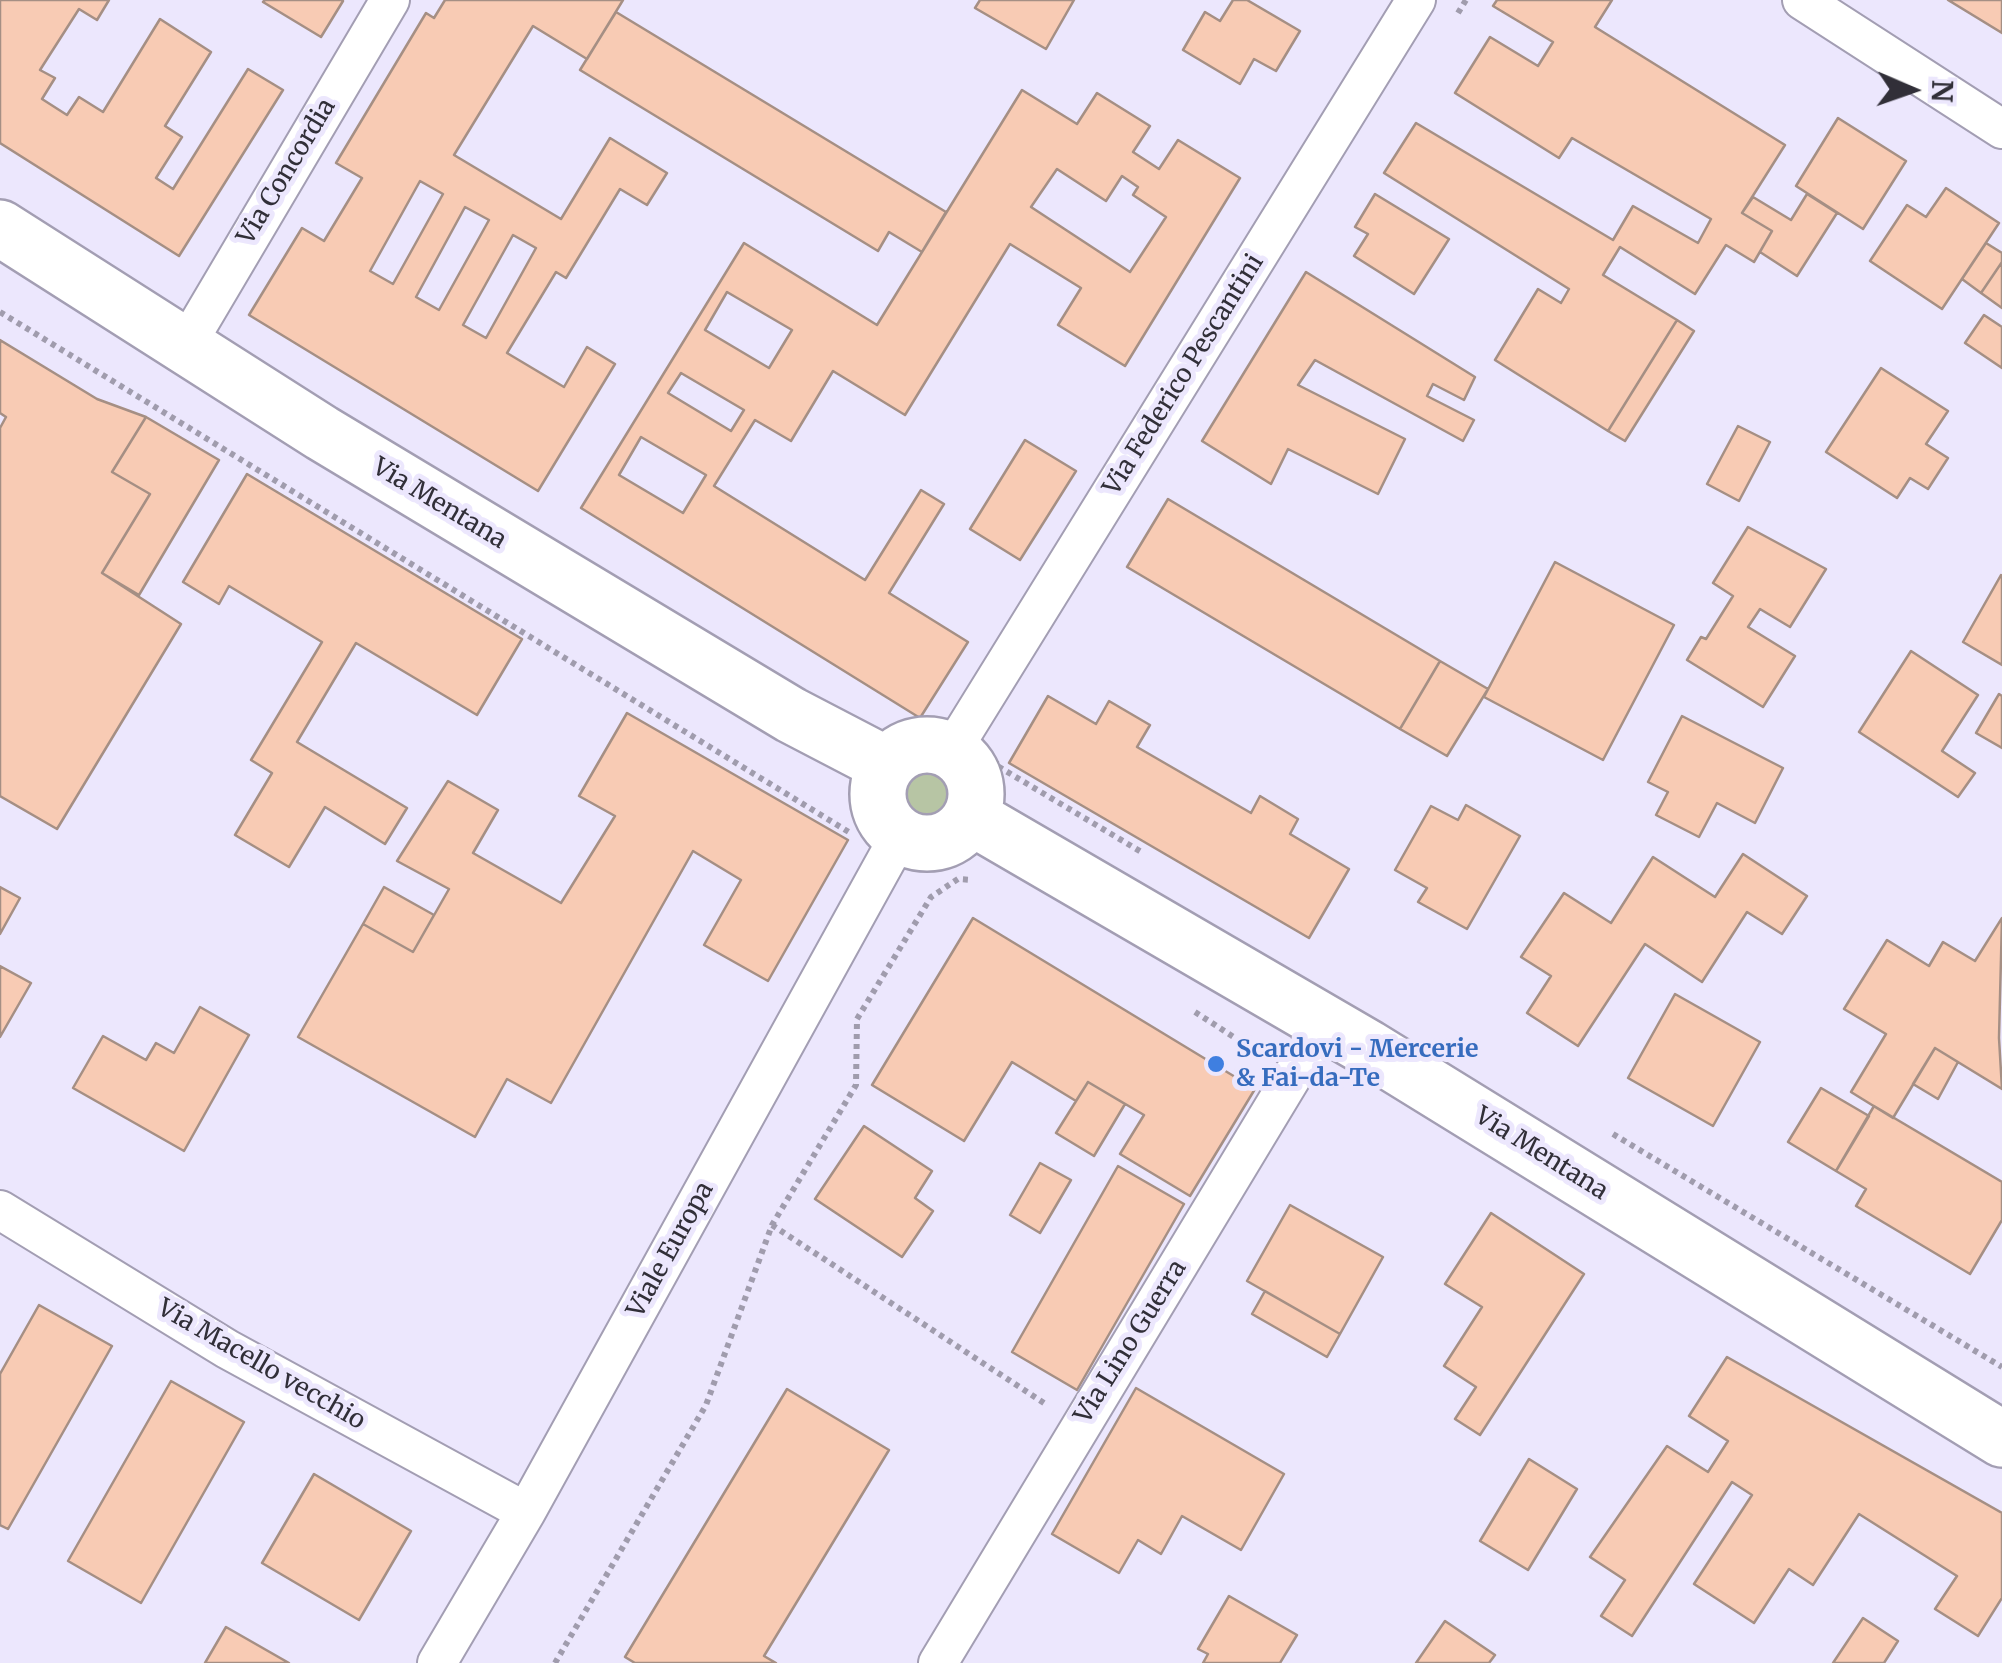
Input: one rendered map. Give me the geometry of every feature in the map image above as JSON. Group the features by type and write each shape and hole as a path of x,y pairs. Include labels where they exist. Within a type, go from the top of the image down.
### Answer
{"main road":[{"name":"Via Mentana","path":"0,228 322,433 791,715 887,764"},
{"path":"924,744 952,750 973,773 977,788 971,817 952,837 940,842 882,838 888,824 880,810 880,779 887,764 897,754 924,744"},
{"name":"Via Mentana","path":"971,817 1325,1022 2002,1439"}],"street":[{"name":"Via Concordia","path":"186,344 390,0"},
{"name":"Via Federico Pescantini","path":"952,750 1416,0"},
{"path":"1802,0 2002,129"},
{"name":"Viale Europa","path":"437,1663 526,1512 882,838"},
{"name":"Via Lino Guerra","path":"938,1663 1325,1022"},
{"name":"Via Macello vecchio","path":"0,1210 227,1349 526,1512"}],"path":[{"path":"0,312 882,838"},
{"path":"772,1226 1079,1426"}],"green space":[{"path":"928,761 950,770 959,792 950,814 928,823 906,814 897,792 906,770"}],"building":[{"path":"0,0 109,0 97,20 79,9 40,70 55,78 42,99 67,115 79,97 103,112 160,19 211,52 165,126 182,137 156,178 173,189 248,69 283,90 179,256 0,143"},
{"path":"265,0 342,0 343,1 321,37"},
{"path":"445,0 623,0 587,59 533,26 454,155 561,219 610,138 667,173 647,205 620,189 566,278 556,272 507,353 564,387 587,347 615,364 538,491 249,315 302,228 324,241 362,178 336,163 426,13 434,18","holes":["420,181 443,194 393,284 370,271","465,207 489,220 439,310 416,297","513,235 536,248 486,338 463,325"]},
{"path":"980,0 1074,0 1046,49 975,8"},
{"path":"1233,0 1247,0 1300,31 1276,71 1254,59 1240,84 1183,50 1205,12 1220,21"},
{"path":"1497,0 1612,0 1595,27 1785,145 1742,213 1772,231 1754,262 1726,245 1695,294 1620,247 1603,275 1677,320 1608,431 1495,360 1538,289 1561,303 1569,289 1384,173 1416,123 1613,240 1633,206 1698,243 1711,219 1572,138 1559,158 1455,93 1490,37 1538,66 1553,42 1493,6"},
{"path":"1948,0 2002,0 2002,33"},
{"path":"616,12 946,212 922,252 889,232 878,251 580,70"},
{"path":"1022,90 1077,124 1097,93 1150,126 1133,152 1159,169 1178,140 1240,178 1125,366 1058,325 1081,288 1010,244 905,415 833,371 791,441 755,420 714,486 865,580 921,490 944,504 889,593 968,642 920,718 581,508 744,243 877,325","holes":["1057,169 1106,201 1122,176 1138,187 1133,195 1166,217 1130,272 1031,207","727,292 792,330 769,368 705,330","681,373 744,410 731,431 668,393","641,437 706,475 683,513 619,475"]},
{"path":"1838,118 1906,161 1863,229 1796,186"},
{"path":"1946,188 1999,223 1942,309 1870,261 1907,205 1926,217"},
{"path":"1375,194 1449,239 1414,294 1354,256 1368,234 1355,227"},
{"path":"1807,194 1837,213 1797,276 1760,252 1772,231 1742,213 1753,197 1791,220"},
{"path":"1986,243 2002,253 2002,262 1981,293 1962,279"},
{"path":"2002,262 2002,308 1981,293"},
{"path":"1306,272 1475,377 1464,400 1433,384 1427,396 1474,420 1463,441 1315,360 1298,385 1405,439 1378,494 1288,449 1271,484 1202,441"},
{"path":"1984,315 2002,327 2002,368 1965,343"},
{"path":"1677,320 1694,331 1625,441 1608,431"},
{"path":"0,340 97,399 146,417 112,472 150,494 102,573 181,624 57,829 0,796 0,428 6,417 0,413"},
{"path":"1881,368 1948,411 1926,444 1948,458 1928,489 1910,478 1897,498 1826,452"},
{"path":"146,417 219,460 139,595 102,573 150,494 112,472"},
{"path":"1738,426 1770,442 1739,501 1707,484"},
{"path":"1025,440 1076,471 1020,560 970,529"},
{"path":"247,474 522,639 477,715 356,643 297,742 407,808 385,844 325,807 289,867 235,835 272,773 251,760 322,642 229,586 219,604 183,582"},
{"path":"1168,499 1440,661 1400,729 1127,567"},
{"path":"1748,527 1826,569 1790,627 1760,609 1748,627 1795,656 1763,707 1687,660 1701,637 1706,639 1733,596 1713,583"},
{"path":"1555,562 1674,625 1603,760 1484,697"},
{"path":"2002,576 2002,665 1963,642"},
{"path":"1911,651 1978,695 1942,751 1975,773 1958,797 1859,732"},
{"path":"1440,661 1488,689 1447,756 1400,729"},
{"path":"1999,694 2002,696 2002,748 1976,733"},
{"path":"1048,696 1096,724 1109,701 1150,725 1137,747 1251,813 1260,796 1298,819 1290,834 1349,869 1309,938 1009,763"},
{"path":"627,713 848,840 768,981 704,945 741,880 693,851 551,1103 507,1079 475,1137 298,1037 363,924 413,952 449,889 397,861 448,781 498,810 473,853 561,903 615,816 579,796"},
{"path":"1682,716 1783,768 1755,823 1717,803 1699,837 1656,815 1668,792 1648,782"},
{"path":"1466,805 1520,836 1467,929 1418,902 1427,888 1395,870 1431,806 1458,820"},
{"path":"1743,854 1807,896 1782,934 1747,912 1702,982 1645,944 1578,1046 1527,1013 1551,976 1521,957 1564,893 1611,923 1653,857 1715,897"},
{"path":"0,887 20,898 0,934"},
{"path":"384,887 434,915 413,952 363,924"},
{"path":"973,918 1255,1089 1190,1196 1120,1154 1144,1115 1088,1082 1076,1101 1012,1062 964,1141 872,1085"},
{"path":"2002,918 2002,1089 1935,1048 1893,1118 1851,1092 1886,1034 1844,1009 1887,940 1929,966 1943,942 1975,961"},
{"path":"0,966 31,983 0,1037"},
{"path":"1675,994 1760,1042 1713,1126 1628,1078"},
{"path":"200,1007 249,1035 184,1151 73,1088 103,1036 146,1060 156,1043 174,1053"},
{"path":"1935,1048 1958,1062 1938,1099 1913,1084"},
{"path":"1088,1082 1125,1104 1094,1156 1056,1133"},
{"path":"1821,1088 1869,1116 1836,1171 1788,1142"},
{"path":"1874,1106 2002,1182 2002,1220 1970,1274 1856,1206 1866,1189 1836,1171"},
{"path":"864,1126 932,1171 915,1198 933,1211 902,1257 815,1199"},
{"path":"1040,1163 1071,1180 1040,1233 1010,1215"},
{"path":"1118,1166 1184,1204 1077,1390 1012,1352"},
{"path":"1290,1205 1383,1257 1340,1334 1247,1281"},
{"path":"1491,1213 1584,1274 1480,1435 1455,1419 1476,1387 1444,1366 1482,1307 1445,1284"},
{"path":"1265,1291 1340,1334 1327,1357 1252,1314"},
{"path":"39,1305 112,1346 8,1529 0,1525 0,1374"},
{"path":"1727,1357 2002,1513 2002,1598 1978,1636 1935,1609 1957,1576 1859,1514 1813,1585 1789,1569 1754,1623 1694,1584 1752,1495 1732,1482 1632,1636 1601,1616 1625,1580 1590,1557 1667,1446 1708,1472 1728,1441 1689,1416"},
{"path":"171,1381 244,1422 141,1603 68,1561"},
{"path":"1136,1388 1284,1474 1241,1550 1182,1516 1161,1554 1138,1540 1119,1573 1052,1534"},
{"path":"787,1389 889,1450 764,1656 776,1663 635,1663 625,1657"},
{"path":"1529,1459 1577,1489 1528,1570 1480,1541"},
{"path":"314,1474 411,1531 359,1620 262,1563"},
{"path":"1229,1596 1297,1635 1280,1663 1203,1663 1208,1654 1198,1649"},
{"path":"1863,1618 1898,1641 1884,1663 1833,1663"},
{"path":"1445,1621 1495,1655 1489,1663 1416,1663"},
{"path":"226,1627 289,1663 205,1663"}],"place":[{"name":"Scardovi - Mercerie & Fai-da-Te","path":"1216,1064"}]}
